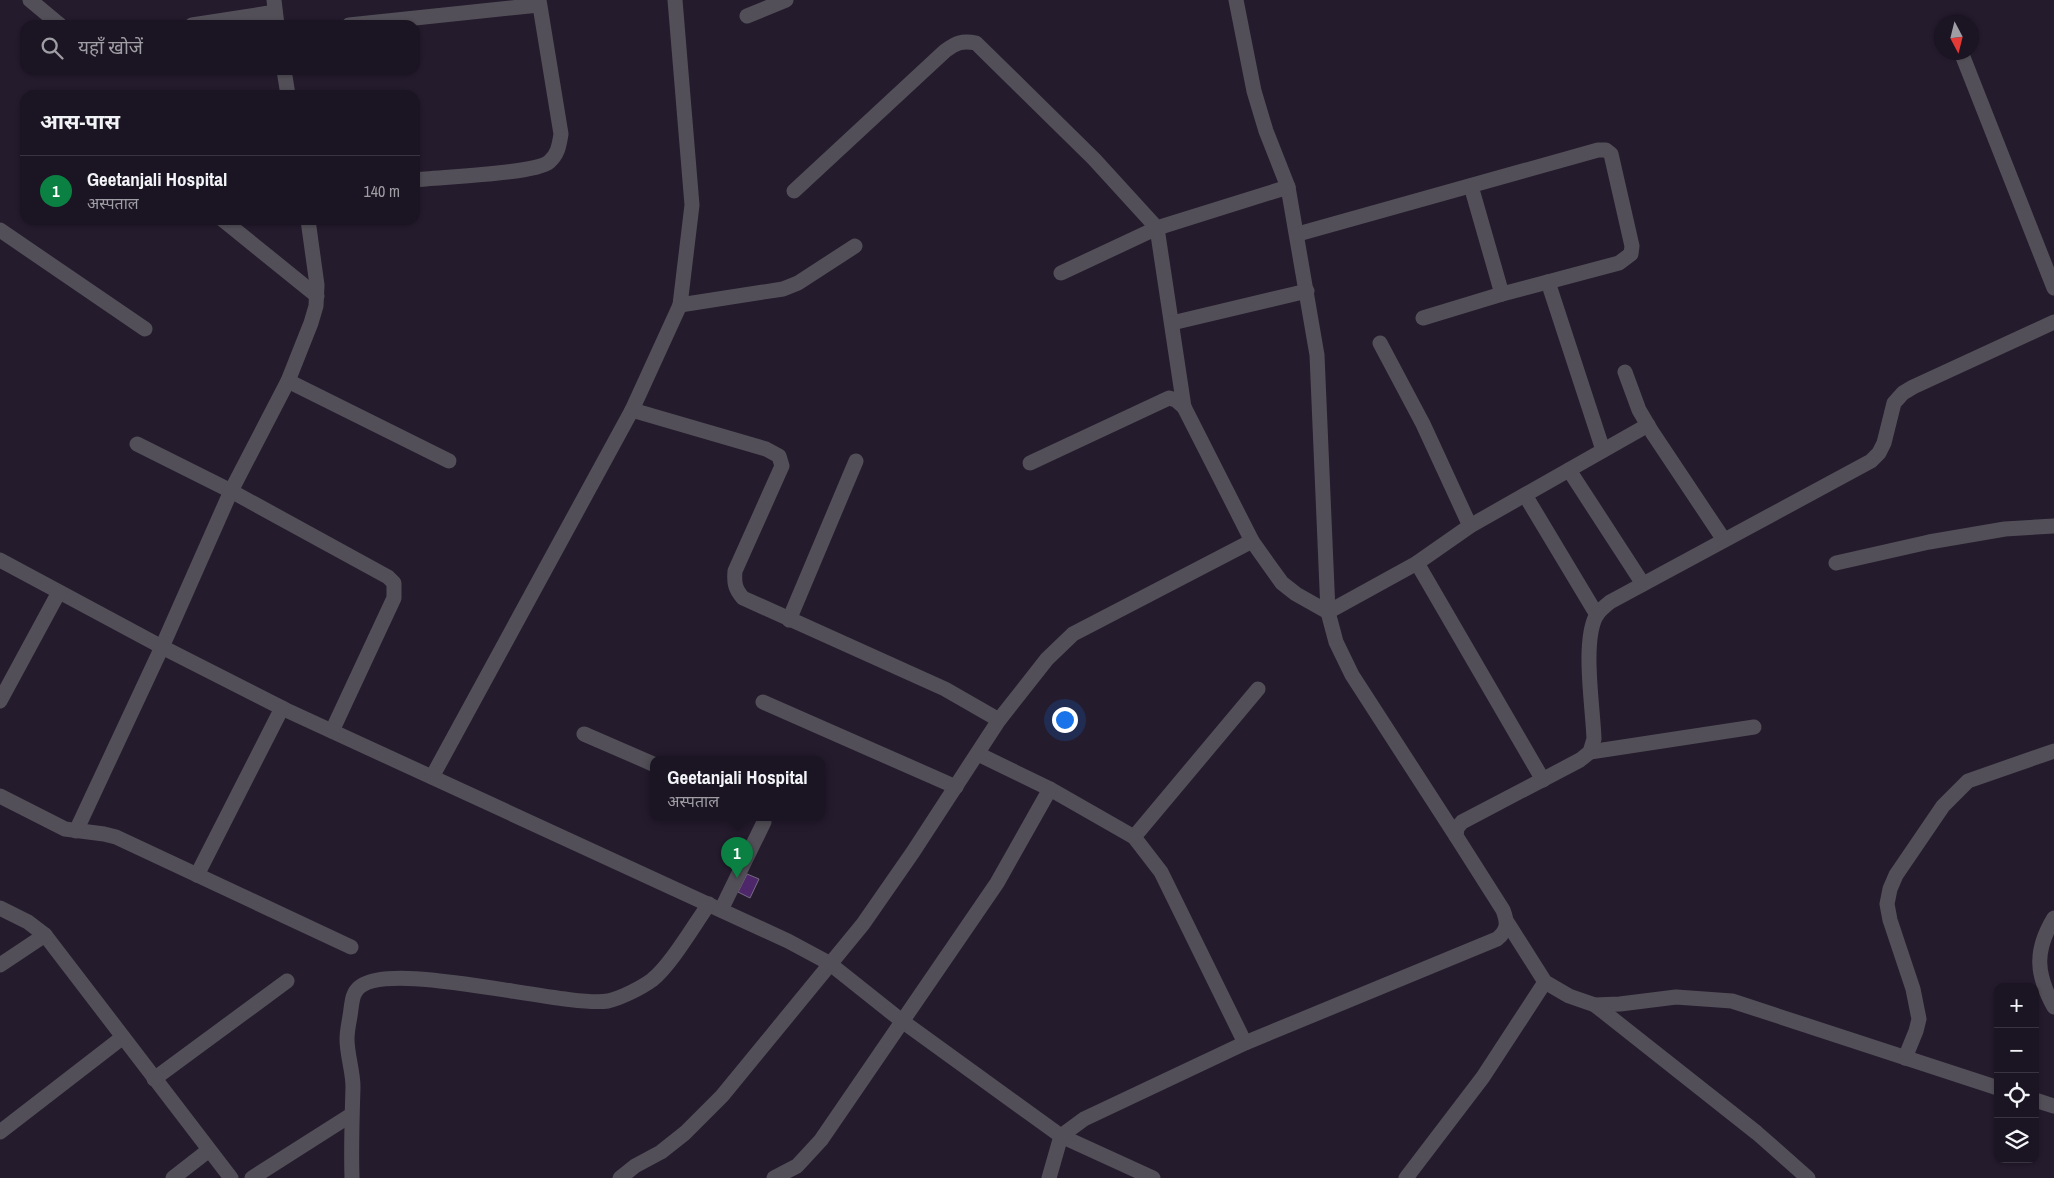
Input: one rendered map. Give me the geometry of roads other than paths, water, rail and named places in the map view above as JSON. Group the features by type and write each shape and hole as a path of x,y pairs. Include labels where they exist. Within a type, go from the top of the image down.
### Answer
{"street":[{"path":"30,0 54,20"},
{"path":"432,777 632,410 680,305 692,205 675,0"},
{"path":"747,16 786,0"},
{"path":"1236,0 1254,91 1266,131 1288,187 1298,234 1317,355 1328,612 1336,642 1352,675 1504,910 1507,922 1545,982 1570,996 1595,1005 1757,1134 1808,1178"},
{"path":"390,20 539,2 560,134 559,151 548,163 528,170 420,180"},
{"path":"224,20 275,12"},
{"path":"794,191 945,51 959,42 976,43 1094,159 1157,228 1184,407 1252,541 1282,583 1296,594 1328,612"},
{"path":"1964,60 2054,288"},
{"path":"285,75 287,90"},
{"path":"1298,234 1598,150 1606,150 1611,154 1632,246 1631,254 1618,263 1502,294 1423,318"},
{"path":"1471,186 1502,294"},
{"path":"1061,273 1157,228 1288,187"},
{"path":"228,225 317,296"},
{"path":"76,831 162,647 231,491 288,381 311,323 317,296 309,225"},
{"path":"0,230 145,329"},
{"path":"680,305 782,289 798,283 855,246"},
{"path":"1548,282 1603,450"},
{"path":"1172,323 1307,291"},
{"path":"1590,752 1594,739 1590,649 1591,632 1597,614 1610,602 1871,461 1879,453 1884,443 1894,403 1903,393 2054,322"},
{"path":"1380,343 1423,424 1470,526"},
{"path":"1625,372 1639,410 1724,540"},
{"path":"288,381 449,461"},
{"path":"1030,463 1169,398 1176,400 1184,407"},
{"path":"632,410 766,449 780,456 782,466 735,572 734,583 738,592 744,598 945,689 999,720"},
{"path":"1328,612 1417,563 1470,526 1648,425"},
{"path":"137,444 231,491 388,577 394,583 394,598 332,730"},
{"path":"789,620 856,461"},
{"path":"1569,470 1643,584"},
{"path":"1525,495 1597,614"},
{"path":"1836,563 1929,542 2005,529 2054,526"},
{"path":"620,1178 635,1166 661,1152 685,1133 722,1096 829,963 863,924 999,720 1047,659 1073,634 1252,541"},
{"path":"0,560 162,647 282,708 788,941 829,963 902,1021 1061,1136 1153,1178"},
{"path":"1417,563 1543,780"},
{"path":"0,701 59,592"},
{"path":"1134,837 1258,689"},
{"path":"763,702 956,787"},
{"path":"197,875 282,708"},
{"path":"1456,836 1457,828 1462,822 1580,760 1590,752 1754,727"},
{"path":"584,734 650,763"},
{"path":"1904,1058 1916,1031 1918,1011 1913,989 1890,920 1887,904 1890,889 1896,875 1943,806 1968,781 2054,751"},
{"path":"978,754 1050,788 1134,837 1161,872 1245,1043"},
{"path":"775,1178 797,1166 821,1140 997,883 1050,788"},
{"path":"0,796 55,825 76,831 116,837 351,947"},
{"path":"352,1178 351,1115 353,1087 347,1040 353,997 356,990 364,983 384,979 430,979 580,1000 608,1001 652,980 664,967 715,907 764,821"},
{"path":"0,908 28,922 44,935 231,1178"},
{"path":"2054,918 2046,932 2039,962 2043,984 2054,1007"},
{"path":"1048,1178 1061,1136 1084,1119 1245,1043 1497,939 1505,932 1507,922"},
{"path":"0,965 44,935"},
{"path":"154,1078 287,981"},
{"path":"1406,1178 1482,1078 1545,982"},
{"path":"1595,1005 1676,997 1732,1001 1994,1087"},
{"path":"0,1132 123,1037"},
{"path":"2039,1101 2054,1106"},
{"path":"252,1178 351,1115"},
{"path":"173,1178 209,1150"}],"place":[{"name":"Geetanjali Hospital","path":"737,878"}]}
